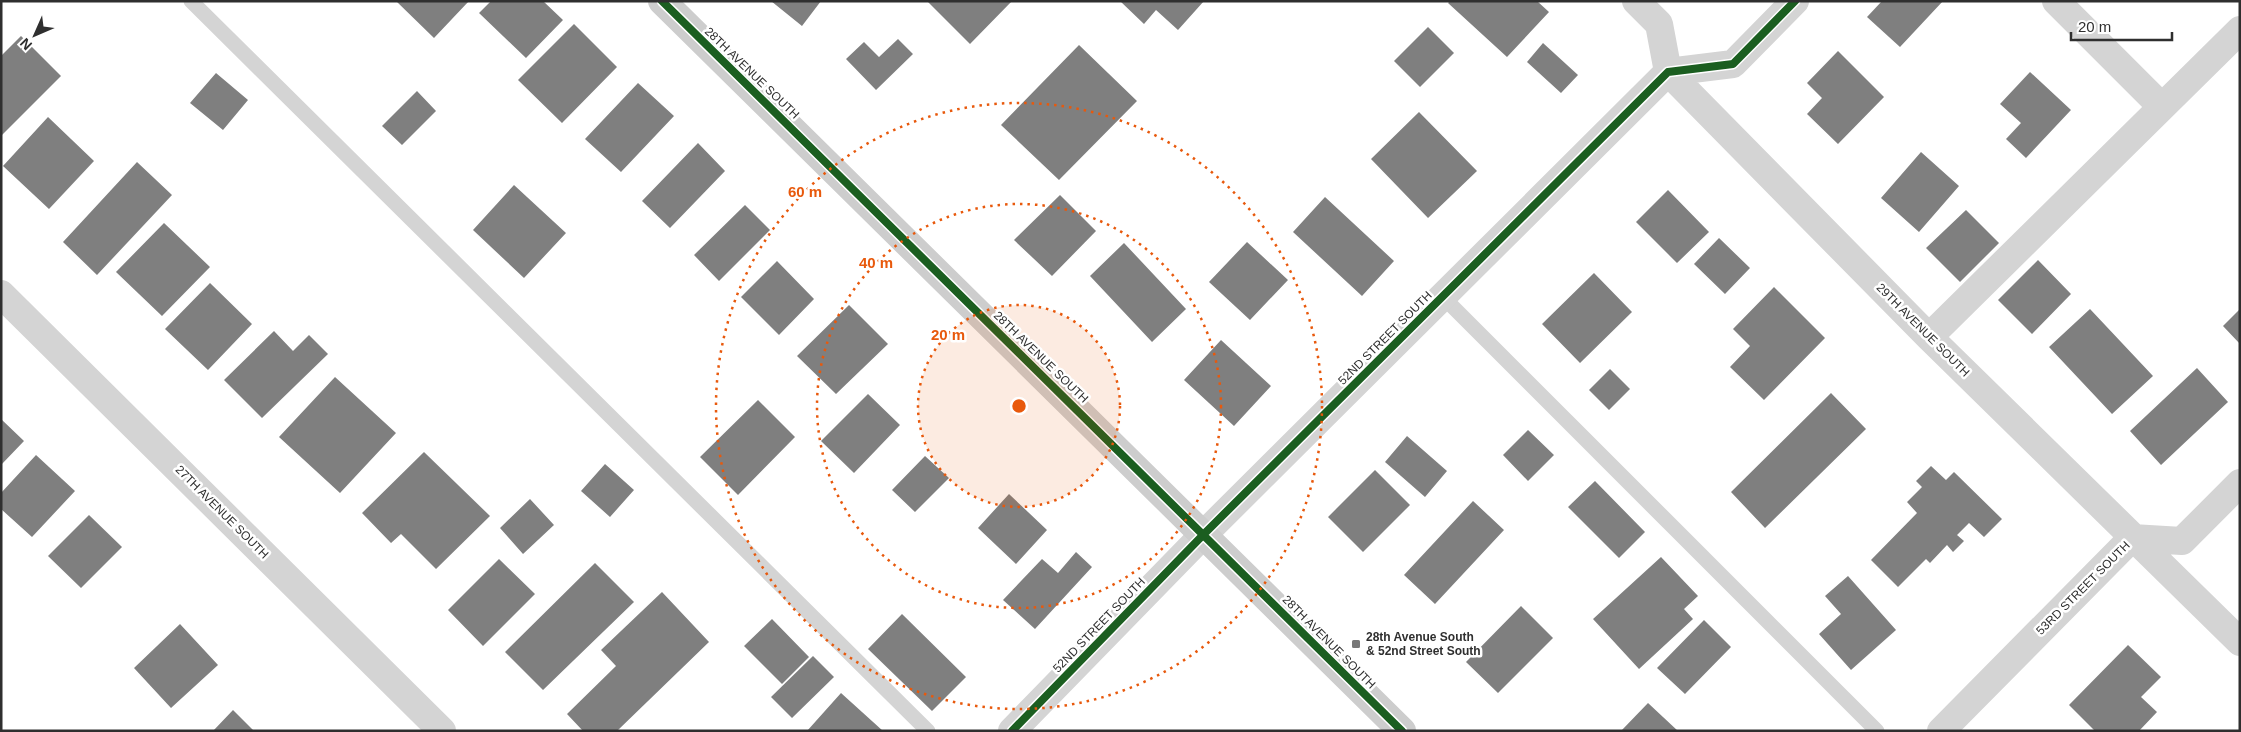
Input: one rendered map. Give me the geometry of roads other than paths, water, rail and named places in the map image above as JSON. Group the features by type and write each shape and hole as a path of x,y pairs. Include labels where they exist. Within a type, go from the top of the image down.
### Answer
{"street":[{"name":"28TH AVENUE SOUTH","path":"662,1 1402,731"},
{"path":"1636,1 1658,24 1668,72 1733,64 1794,1"},
{"path":"2056,1 2162,107"},
{"path":"1929,337 2240,30"},
{"name":"52ND STREET SOUTH","path":"1012,731 1204,534 1668,72"},
{"name":"29TH AVENUE SOUTH","path":"1668,72 1929,337 2240,642"},
{"name":"27TH AVENUE SOUTH","path":"1,294 442,731"},
{"name":"53RD STREET SOUTH","path":"1941,731 2132,538 2182,541 2240,483"}],"lane":[{"path":"191,1 928,731"},
{"path":"1442,296 1877,731"}],"place":[{"name":"28th Avenue South & 52nd Street South","path":"1356,644"}]}
